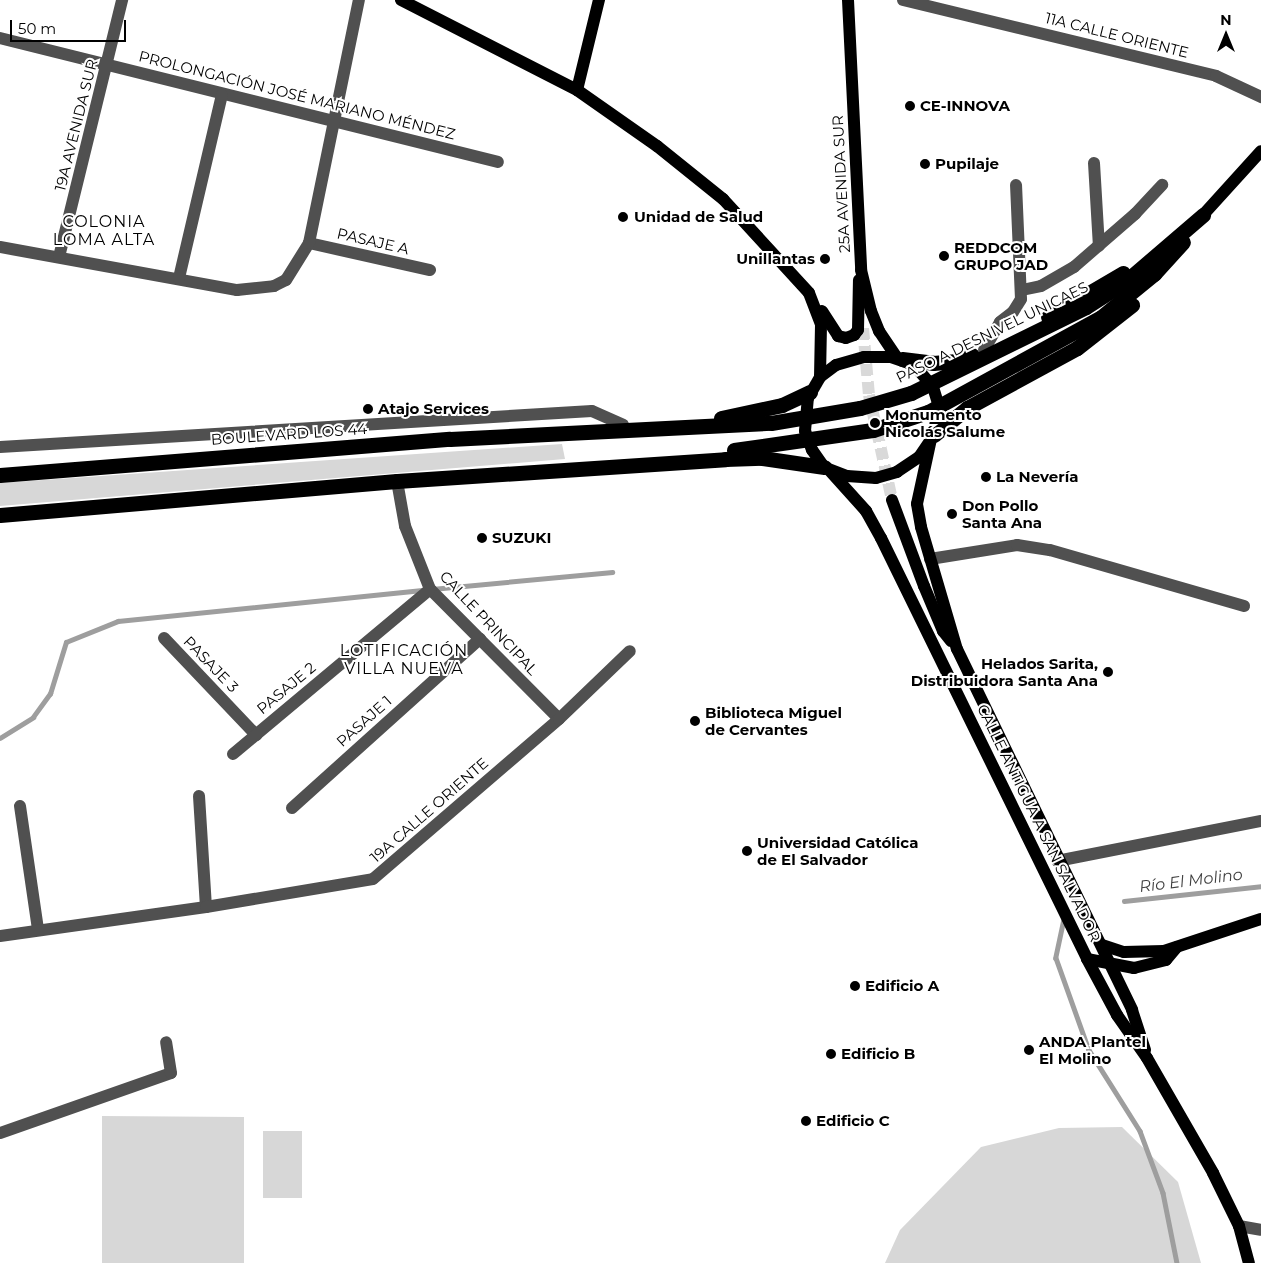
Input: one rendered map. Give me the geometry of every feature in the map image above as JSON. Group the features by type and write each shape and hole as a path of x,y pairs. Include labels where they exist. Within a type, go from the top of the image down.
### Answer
{"highway":[{"name":"PASO A DESNIVEL UNICAES","path":"546,470 710,453 872,430 928,412 1063,340 1120,303 1203,215"},
{"name":"PASO A DESNIVEL UNICAES","path":"581,432 680,429 771,423 880,403 911,393 1051,326 1119,287 1169,252"},
{"path":"900,359 933,363 957,361 1028,328 1169,252"},
{"path":"932,437 966,408 1077,348 1118,318 1145,293 1169,252"},
{"path":"1028,328 1049,363"},
{"path":"581,432 729,416 782,405 810,392"},
{"name":"BOULEVARD LOS 44","path":"0,475 450,439 581,432"},
{"path":"0,515 546,470 762,458 827,469"}],"main road":[{"path":"401,0 578,90 657,146 723,200 802,283 820,306 833,332 846,338 854,335 858,330 860,253"},
{"path":"578,90 599,0"},
{"name":"25A AVENIDA SUR","path":"848,0 861,270 876,324 900,359"},
{"path":"1203,215 1261,151"},
{"path":"861,270 863,328"},
{"path":"802,283 820,316 820,377"},
{"path":"877,356 900,359 920,370 934,387 938,408 932,437 916,461 887,476 863,479 827,469 812,450 805,431 810,392 820,377 830,368 852,359 877,356"},
{"name":"CALLE ANTIGUA A SAN SALVADOR","path":"932,437 917,504 930,559 957,649 1057,861 1102,945 1141,1032 1147,1058"},
{"name":"CALLE ANTIGUA A SAN SALVADOR","path":"827,469 866,511 881,538 1117,1015 1147,1058 1239,1226 1249,1263"},
{"path":"892,500 939,622 957,649"},
{"path":"1102,945 1139,953 1178,945 1261,919"},
{"path":"1088,959 1134,968 1149,966 1166,960 1178,945"}],"street":[{"name":"19A AVENIDA SUR","path":"59,257 108,66 122,0"},
{"path":"0,247 237,290 274,286 293,272 309,243 336,122 359,0"},
{"name":"11A CALLE ORIENTE","path":"903,0 1216,76 1261,97"},
{"name":"PROLONGACIÓN JOSÉ MARIANO MÉNDEZ","path":"0,38 222,95 498,162"},
{"path":"179,278 222,95"},
{"path":"1094,163 1099,246"},
{"path":"1022,290 1048,282 1099,246 1162,184"},
{"path":"984,350 1000,322 1018,305 1022,290 1016,185"},
{"name":"PASAJE A","path":"309,243 430,270"},
{"path":"0,447 592,410 623,426"},
{"name":"CALLE PRINCIPAL","path":"397,481 405,526 430,589 559,719"},
{"path":"930,559 1017,545 1050,550 1244,606"},
{"name":"PASAJE 2","path":"233,754 430,589"},
{"name":"PASAJE 3","path":"164,638 256,735"},
{"name":"PASAJE 1","path":"292,808 480,639"},
{"name":"19A CALLE ORIENTE","path":"0,936 206,907 373,879 559,719 630,651"},
{"path":"198,796 206,907"},
{"path":"20,806 38,930"},
{"path":"1057,861 1261,821"},
{"path":"0,1132 171,1073 166,1042"},
{"path":"1239,1226 1261,1230"}],"shaded area":[{"path":"562,444 565,459 0,506 0,483"},
{"path":"102,1116 244,1117 244,1263 102,1263"},
{"path":"1122,1127 1178,1182 1201,1263 885,1263 900,1230 981,1147 1059,1128"},
{"path":"263,1131 302,1131 302,1198 263,1198"}],"waterway":[{"path":"432,589 612,572"},
{"path":"0,738 33,717 50,694 66,642 118,621 424,590"},
{"name":"Río El Molino","path":"1124,901 1261,886"},
{"name":"Río El Molino","path":"1064,919 1056,958 1089,1050 1140,1131 1163,1193 1177,1263"}],"tunnel":[{"path":"863,328 869,395 892,500"}],"place":[{"name":"CE-INNOVA","path":"910,106"},
{"name":"Pupilaje","path":"925,164"},
{"name":"Unidad de Salud","path":"623,217"},
{"name":"REDDCOM GRUPO JAD","path":"944,256"},
{"name":"Unillantas","path":"825,259"},
{"name":"Atajo Services","path":"368,409"},
{"name":"Monumento Nicolás Salume","path":"875,423"},
{"name":"La Nevería","path":"986,477"},
{"name":"Don Pollo Santa Ana","path":"952,514"},
{"name":"SUZUKI","path":"482,538"},
{"name":"Helados Sarita, Distribuidora Santa Ana","path":"1108,672"},
{"name":"Biblioteca Miguel de Cervantes","path":"695,721"},
{"name":"Universidad Católica de El Salvador","path":"747,851"},
{"name":"Edificio A","path":"855,986"},
{"name":"ANDA Plantel El Molino","path":"1029,1050"},
{"name":"Edificio B","path":"831,1054"},
{"name":"Edificio C","path":"806,1121"}],"district":[{"name":"COLONIA LOMA ALTA","path":"104,231"},
{"name":"LOTIFICACIÓN VILLA NUEVA","path":"404,660"}]}
